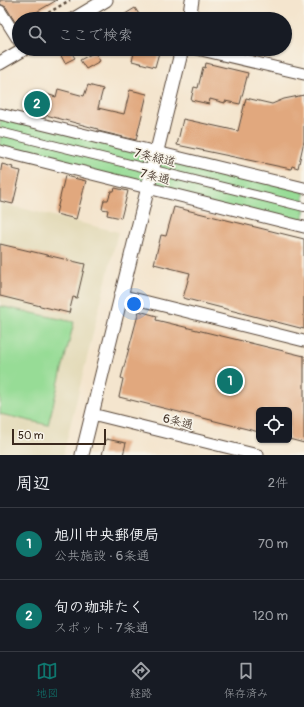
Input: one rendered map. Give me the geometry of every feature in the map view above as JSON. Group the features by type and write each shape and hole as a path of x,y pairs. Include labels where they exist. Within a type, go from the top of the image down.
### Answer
{"street":[{"path":"190,12 192,0"},
{"path":"85,12 103,1"},
{"path":"0,11 12,30"},
{"path":"0,63 12,56"},
{"path":"82,455 120,295 180,56"},
{"path":"227,56 304,74"},
{"name":"7条通","path":"0,114 304,188"},
{"name":"7条緑道","path":"0,132 304,207"},
{"name":"7条通","path":"0,151 304,227"},
{"path":"120,295 304,341"},
{"name":"6条通","path":"92,414 258,455"}],"path":[{"path":"50,12 70,0"}],"shaded area":[{"path":"0,203 118,232 63,455 0,455"}],"green space":[{"path":"0,114 304,187 304,227 0,151"},
{"path":"0,306 74,322 48,425 0,414"}],"building":[{"path":"0,0 57,0 36,12 12,12 12,17 6,7 0,4"},
{"path":"135,8 138,12 128,12"},
{"path":"61,56 74,56 75,58 65,63"},
{"path":"88,56 97,56 100,61 86,69 80,60"},
{"path":"133,56 158,56 155,67 132,61"},
{"path":"206,63 248,73 240,104 225,101 225,103 210,99 209,104 191,100 194,87 198,88 203,67 205,68"},
{"path":"88,85 103,89 98,108 124,114 130,90 147,94 136,140 98,131 98,129 46,115 46,117 24,112 28,94 38,96 39,92 56,97 58,89 84,96"},
{"path":"304,95 304,141 298,168 292,166 291,169 177,145 183,119 238,131 246,98 272,104 284,99"},
{"path":"2,164 13,167 12,169 21,171 13,204 0,201 0,175"},
{"path":"65,176 86,181 76,219 56,214"},
{"path":"115,188 128,191 121,218 107,215 108,210 102,209 104,200 108,200 111,191 114,191"},
{"path":"174,207 304,239 304,329 183,298 190,273 154,264 161,235 166,236"},
{"path":"0,244 85,264 77,298 73,297 69,313 0,296"},
{"path":"139,311 157,316 156,320 304,356 304,443 292,440 292,407 256,407 256,431 119,397 123,379 121,378"},
{"path":"106,439 126,443 123,455 102,455"}],"place":[{"name":"旬の珈琲たく","path":"37,104"},
{"name":"旭川中央郵便局","path":"230,381"}]}
